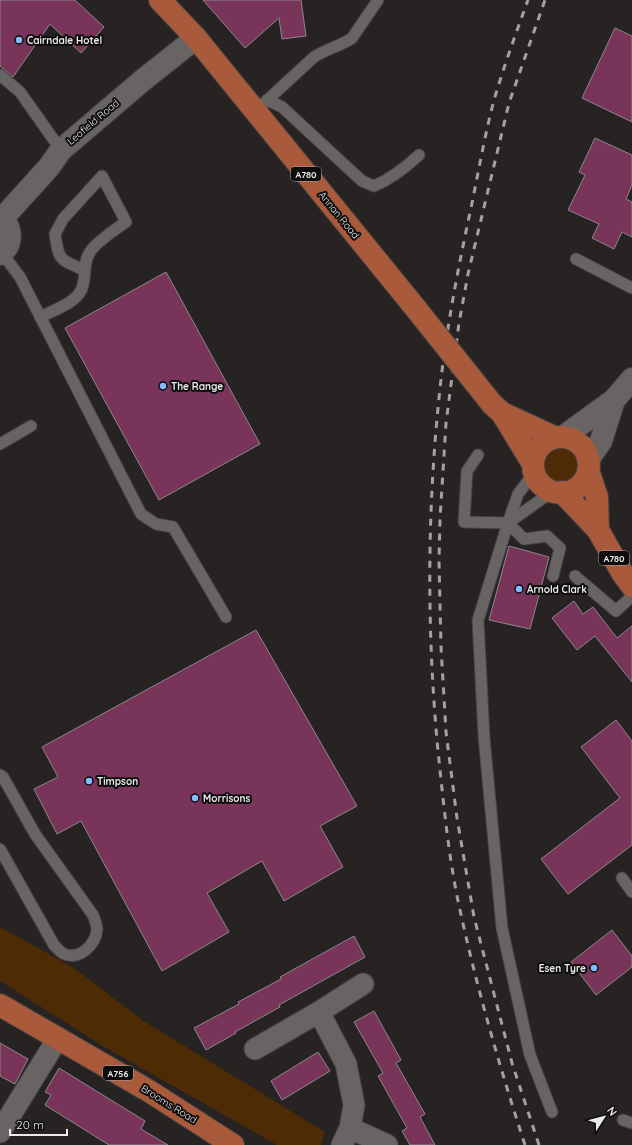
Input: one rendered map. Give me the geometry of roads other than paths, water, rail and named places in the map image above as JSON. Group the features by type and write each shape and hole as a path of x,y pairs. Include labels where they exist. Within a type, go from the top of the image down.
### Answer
{"main road":[{"name":"Annan Road","path":"160,0 261,105 417,310 497,409 533,468"},
{"name":"Annan Road","path":"497,409 559,437"},
{"path":"559,437 572,439 580,444 585,451 588,465 585,478 579,486 571,490 557,492 544,487 533,468 534,455 539,447 546,441 559,437"},
{"name":"A780","path":"588,465 597,496 598,530"},
{"name":"A780","path":"557,492 598,530 629,576"},
{"name":"Brooms Road","path":"0,1005 149,1091 233,1145"}],"street":[{"name":"Leafield Road","path":"1,219 50,167 61,150 143,80 196,38"},
{"path":"1,219 6,224 10,236 9,243 1,254"},
{"path":"559,437 614,400 632,379"},
{"path":"588,465 601,442 614,400"},
{"path":"255,1049 319,1012 363,984"},
{"path":"319,1012 346,1064 354,1105 346,1137 387,1145"},
{"path":"0,1132 58,1038"}],"lane":[{"path":"261,105 314,57 352,38 378,0"},
{"path":"0,75 20,92 61,150"},
{"path":"261,105 282,107 362,180 374,186 387,181 419,156"},
{"path":"40,317 75,299 83,286 84,270 90,251 126,222 102,176 63,219 54,234 58,252 63,261 84,270"},
{"path":"1,254 20,277 141,514 156,524 173,527 226,617"},
{"path":"576,259 632,288"},
{"path":"0,444 31,426"},
{"path":"478,456 467,471 464,522 508,523 557,492"},
{"path":"533,468 518,494 478,620 484,737 502,928 530,1056 552,1112"},
{"path":"508,523 524,539 547,536 560,548 553,576"},
{"path":"575,576 616,611 632,596"},
{"path":"0,775 39,840 93,915 97,930 94,940 89,948 82,953 71,955 62,953 54,945 0,849"},
{"path":"622,878 632,892"}],"railway":[{"path":"525,1145 483,1005 457,898 450,856 434,703 431,656 430,561 433,466 442,371 451,308 494,100 528,0"},
{"path":"539,1145 512,1063 474,917 457,818 446,732 441,647 439,561 446,423 459,323 468,274 509,103 545,0"}],"place":[{"name":"Cairndale Hotel","path":"19,40"},
{"name":"The Range","path":"163,386"},
{"name":"Arnold Clark","path":"519,589"},
{"name":"Timpson","path":"89,781"},
{"name":"Morrisons","path":"195,798"},
{"name":"Esen Tyre","path":"594,968"}]}
